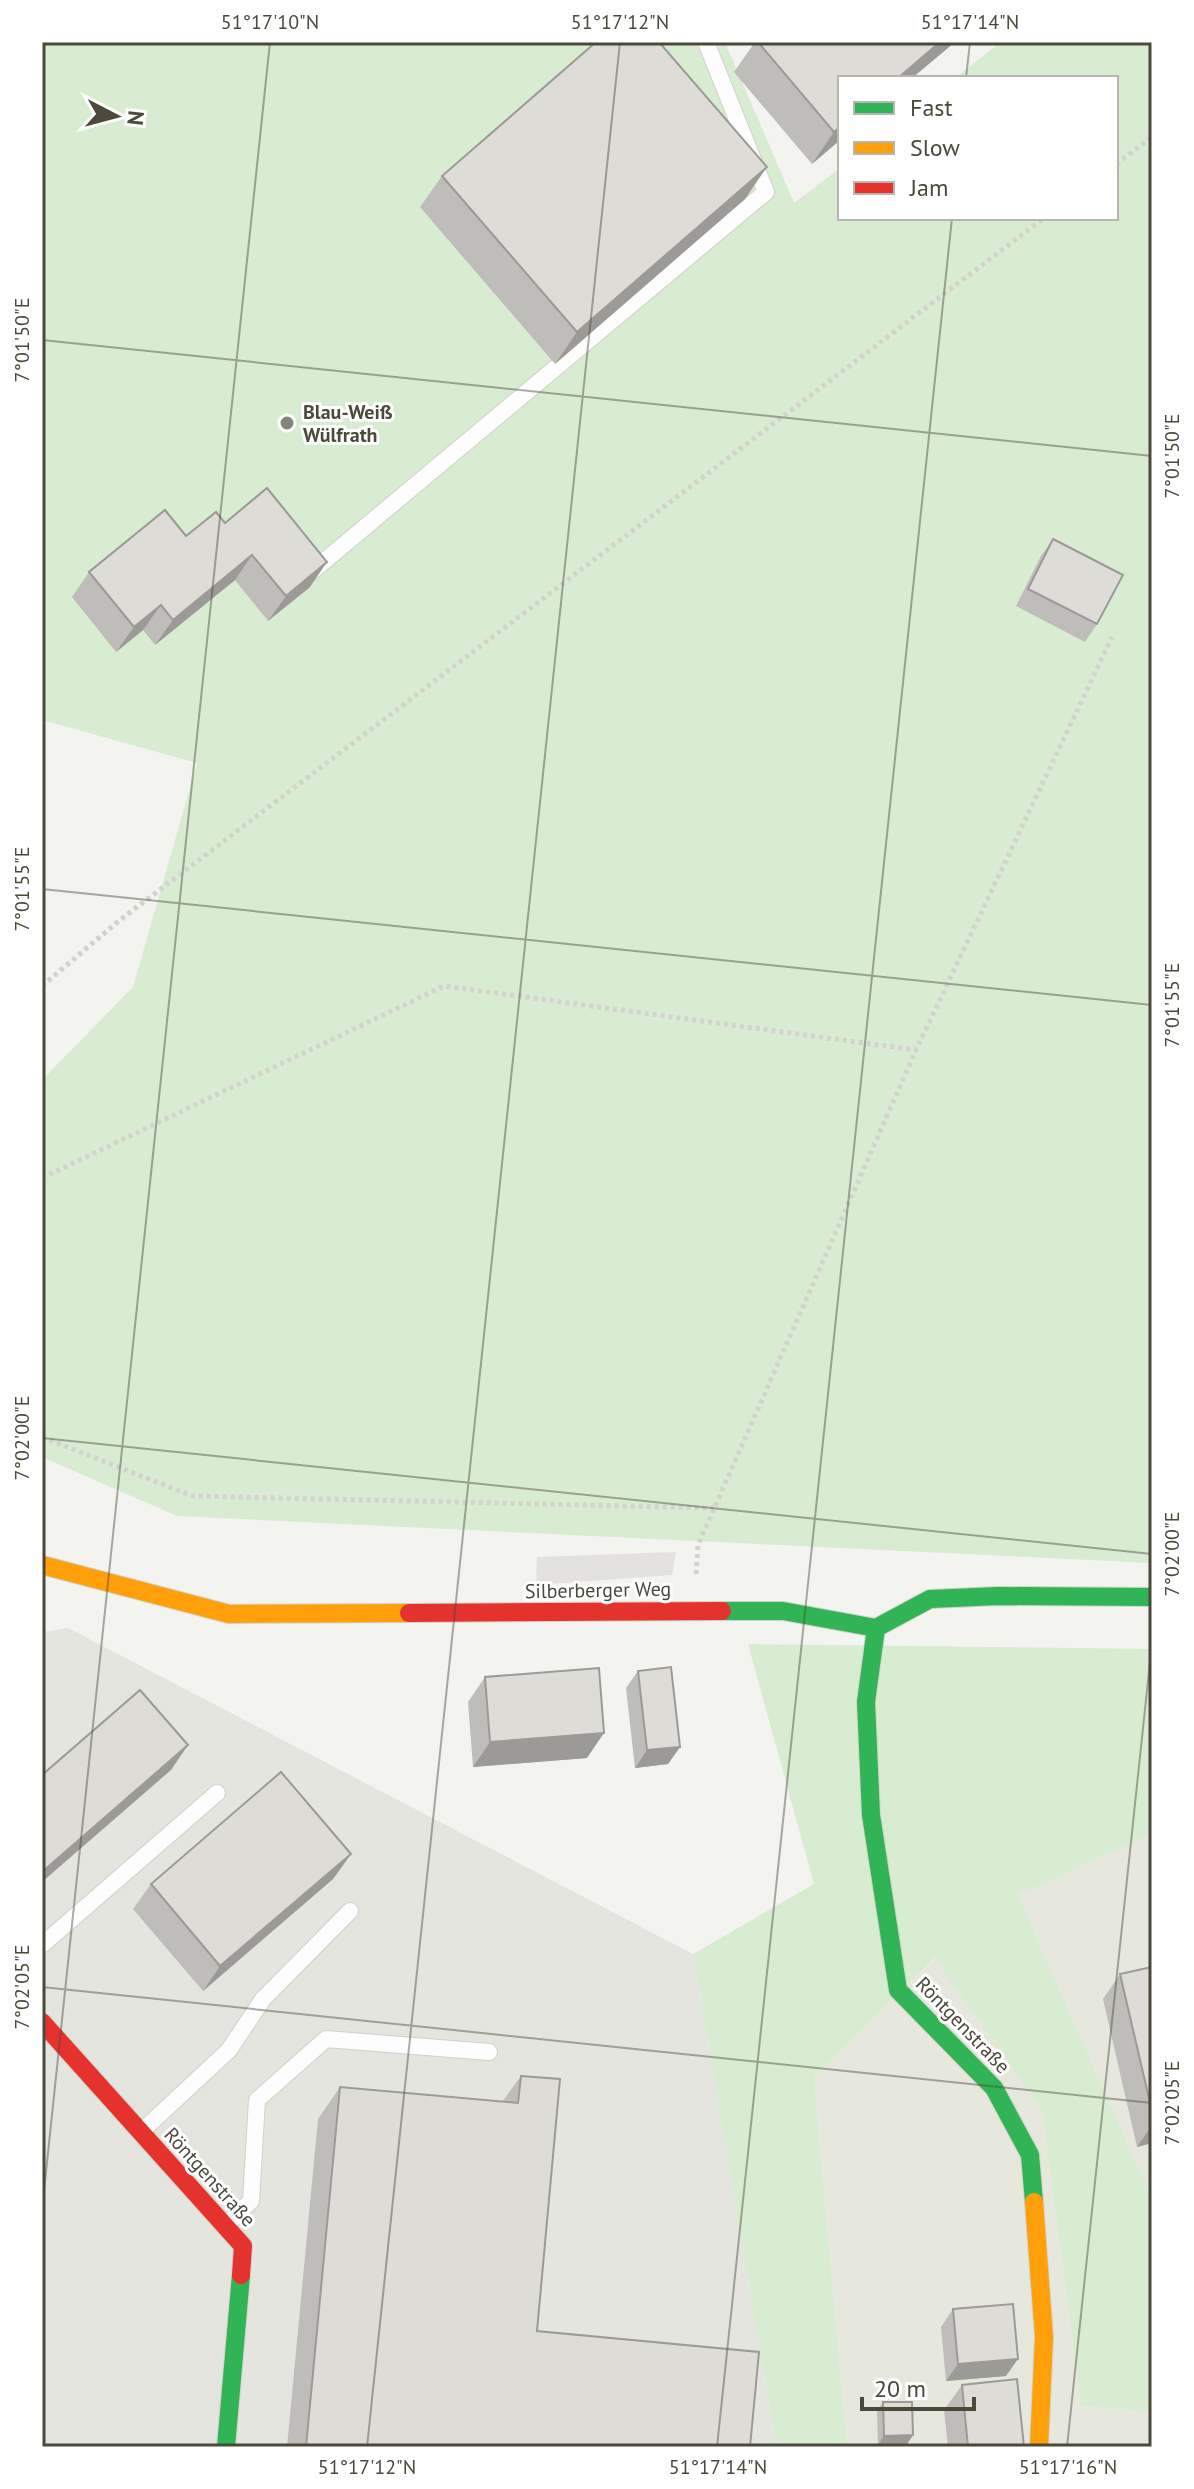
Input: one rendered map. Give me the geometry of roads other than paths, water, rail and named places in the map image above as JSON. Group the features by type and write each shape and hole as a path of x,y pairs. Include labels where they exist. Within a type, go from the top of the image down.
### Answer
{"street":[{"name":"Silberberger Weg","path":"42,1565 229,1614 783,1611 876,1628"},
{"path":"876,1628 930,1599 1152,1597"},
{"name":"Röntgenstraße","path":"876,1628 866,1702 871,1815 898,1990 994,2088 1030,2155 1044,2337 1039,2447"},
{"name":"Röntgenstraße","path":"42,2022 243,2246 226,2447"}],"lane":[{"path":"309,574 766,192 706,42"},
{"path":"42,1945 217,1793"},
{"path":"141,2132 229,2050 263,1999 350,1911"},
{"path":"225,2226 251,2201 257,2100 326,2039 489,2052"}],"place":[{"name":"Blau-Weiß Wülfrath","path":"287,423"}]}
